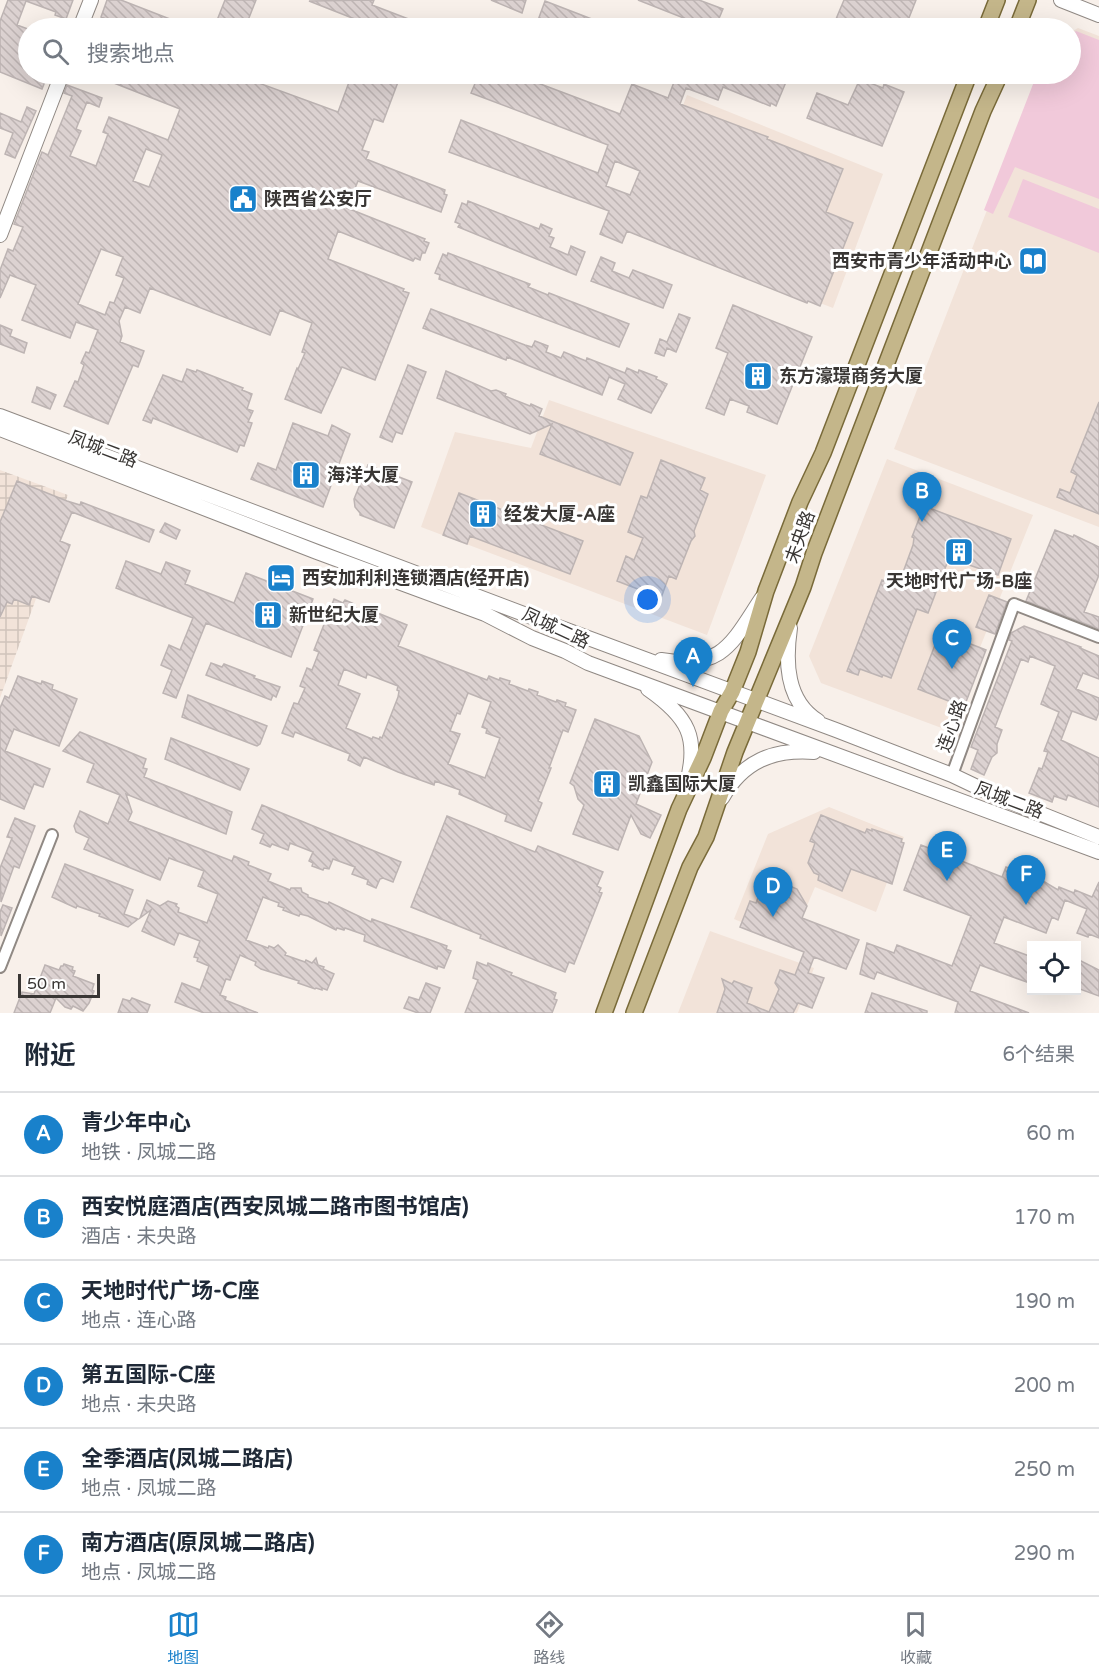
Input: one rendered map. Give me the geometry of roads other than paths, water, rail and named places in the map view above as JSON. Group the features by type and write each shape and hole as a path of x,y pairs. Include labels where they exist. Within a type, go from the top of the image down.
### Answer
{"main road":[{"path":"84,18 91,0"},
{"path":"990,18 997,0"},
{"path":"1021,18 1028,0"},
{"path":"1060,0 1099,15"},
{"path":"0,235 58,84"},
{"name":"未央路","path":"604,1013 679,809 748,652 766,591 800,502 827,442 965,84"},
{"name":"未央路","path":"634,1013 690,867 706,837 722,787 792,615 983,111 995,84"},
{"name":"凤城二路","path":"0,416 836,730 952,775 994,795 1099,837"},
{"name":"凤城二路","path":"0,429 317,552 485,614 532,638 622,676 1099,852"},
{"path":"627,653 682,663 703,661 719,655 731,644 766,591"},
{"path":"792,615 787,657 789,679 805,710 812,717 836,730"},
{"path":"622,676 648,688 665,701 675,710 686,727 692,748 679,809"},
{"path":"718,805 731,784 742,773 771,755 794,751 814,752 851,760"}],"street":[{"name":"连心路","path":"952,775 1014,604 1099,637"},
{"path":"0,967 52,835"}],"place":[{"name":"陕西省公安厅","path":"243,199"},
{"name":"西安市青少年活动中心","path":"1033,261"},
{"name":"东方濠璟商务大厦","path":"758,376"},
{"name":"海洋大厦","path":"306,475"},
{"name":"经发大厦-A座","path":"483,514"},
{"name":"西安悦庭酒店(西安凤城二路市图书馆店)","path":"922,522"},
{"name":"天地时代广场-B座","path":"959,552"},
{"name":"西安加利利连锁酒店(经开店)","path":"281,578"},
{"name":"新世纪大厦","path":"268,615"},
{"name":"天地时代广场-C座","path":"952,669"},
{"name":"青少年中心","path":"693,687"},
{"name":"凯鑫国际大厦","path":"607,784"},
{"name":"全季酒店(凤城二路店)","path":"947,881"},
{"name":"南方酒店(原凤城二路店)","path":"1026,905"},
{"name":"第五国际-C座","path":"773,917"}]}
